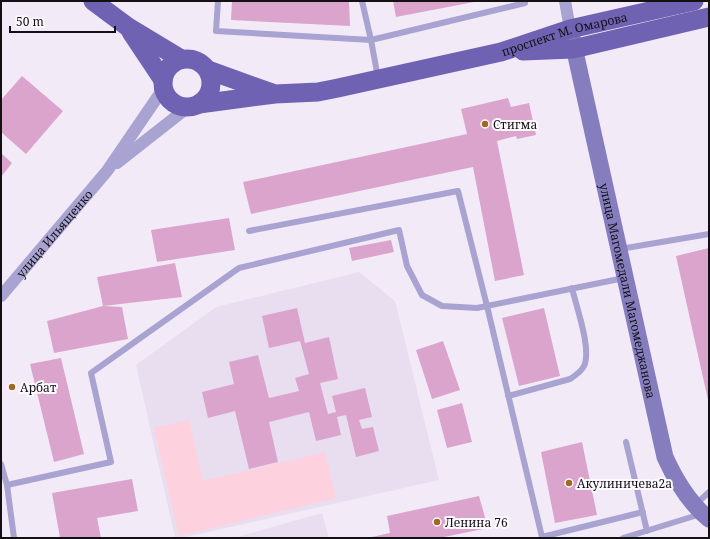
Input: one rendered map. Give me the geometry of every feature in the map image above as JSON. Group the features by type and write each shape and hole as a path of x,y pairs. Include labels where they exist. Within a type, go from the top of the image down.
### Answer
{"main road":[{"path":"93,1 128,27 181,60"},
{"name":"проспект М. Омарова","path":"501,52 570,29 694,1"},
{"name":"проспект М. Омарова","path":"501,52 573,49 709,17"},
{"path":"128,27 163,85 168,99 177,106 193,106 275,94 318,92 501,52"},
{"name":"улица Магомедали Магомеджанова","path":"570,29 573,49 665,457 672,474 702,512"},
{"path":"163,85 168,67 181,60 196,60 208,70 275,94"},
{"path":"193,106 209,95 212,82 208,70"}],"street":[{"path":"565,1 570,29"},
{"path":"107,171 163,85"},
{"path":"107,171 193,106"},
{"name":"улица Ильященко","path":"1,296 107,171"}],"lane":[{"path":"218,1 216,31 371,40 524,3 524,1"},
{"path":"362,1 378,80"},
{"path":"249,231 458,192 487,306 542,537 643,512"},
{"path":"7,485 111,462 91,373 239,268 399,230 407,266 422,295 442,306 477,308 624,278"},
{"path":"618,250 709,234"},
{"path":"508,396 570,378 578,374 584,366 587,347 572,288"},
{"path":"626,442 647,531"},
{"path":"1,464 7,485 14,538"},
{"path":"623,538 702,512 709,492"}],"shaded area":[{"path":"359,272 395,301 439,480 182,538 175,538 136,365 216,307"},
{"path":"189,420 203,481 325,452 336,498 179,536 154,428"},
{"path":"322,513 329,538 234,538"}],"building":[{"path":"232,1 349,1 350,26 231,20"},
{"path":"393,1 474,1 474,2 396,17"},
{"path":"22,76 63,111 26,154 1,132 1,100"},
{"path":"508,98 511,107 529,103 536,135 517,139 516,136 497,141 524,275 495,281 473,167 251,214 243,182 467,134 461,109"},
{"path":"1,153 12,163 1,177"},
{"path":"229,218 235,250 157,262 151,230"},
{"path":"391,240 394,252 352,261 349,248"},
{"path":"709,248 709,400 708,400 676,256"},
{"path":"175,263 182,297 103,306 97,277"},
{"path":"103,306 122,307 128,339 54,353 47,321"},
{"path":"297,308 305,343 329,337 338,379 320,383 328,414 336,412 332,396 365,388 372,417 359,420 362,429 373,427 379,451 356,457 346,415 337,417 341,435 316,441 309,412 269,422 278,462 249,469 235,411 208,418 202,392 234,384 229,362 258,355 269,398 299,391 295,378 309,374 300,341 269,348 262,316"},
{"path":"544,308 560,376 519,386 502,318"},
{"path":"443,341 460,390 432,399 416,350"},
{"path":"61,358 84,454 54,462 30,364"},
{"path":"462,403 472,442 447,448 437,410"},
{"name":"Акулиничева2а","path":"582,442 597,515 555,523 541,452"},
{"path":"132,479 138,511 97,518 101,538 60,538 52,493"},
{"name":"Ленина 76","path":"479,496 488,528 439,538 367,538 390,533 387,516"}],"place":[{"name":"Стигма","path":"485,124"},
{"name":"Арбат","path":"12,387"},
{"name":"Акулиничева2а","path":"569,483"},
{"name":"Ленина 76","path":"437,522"}]}
